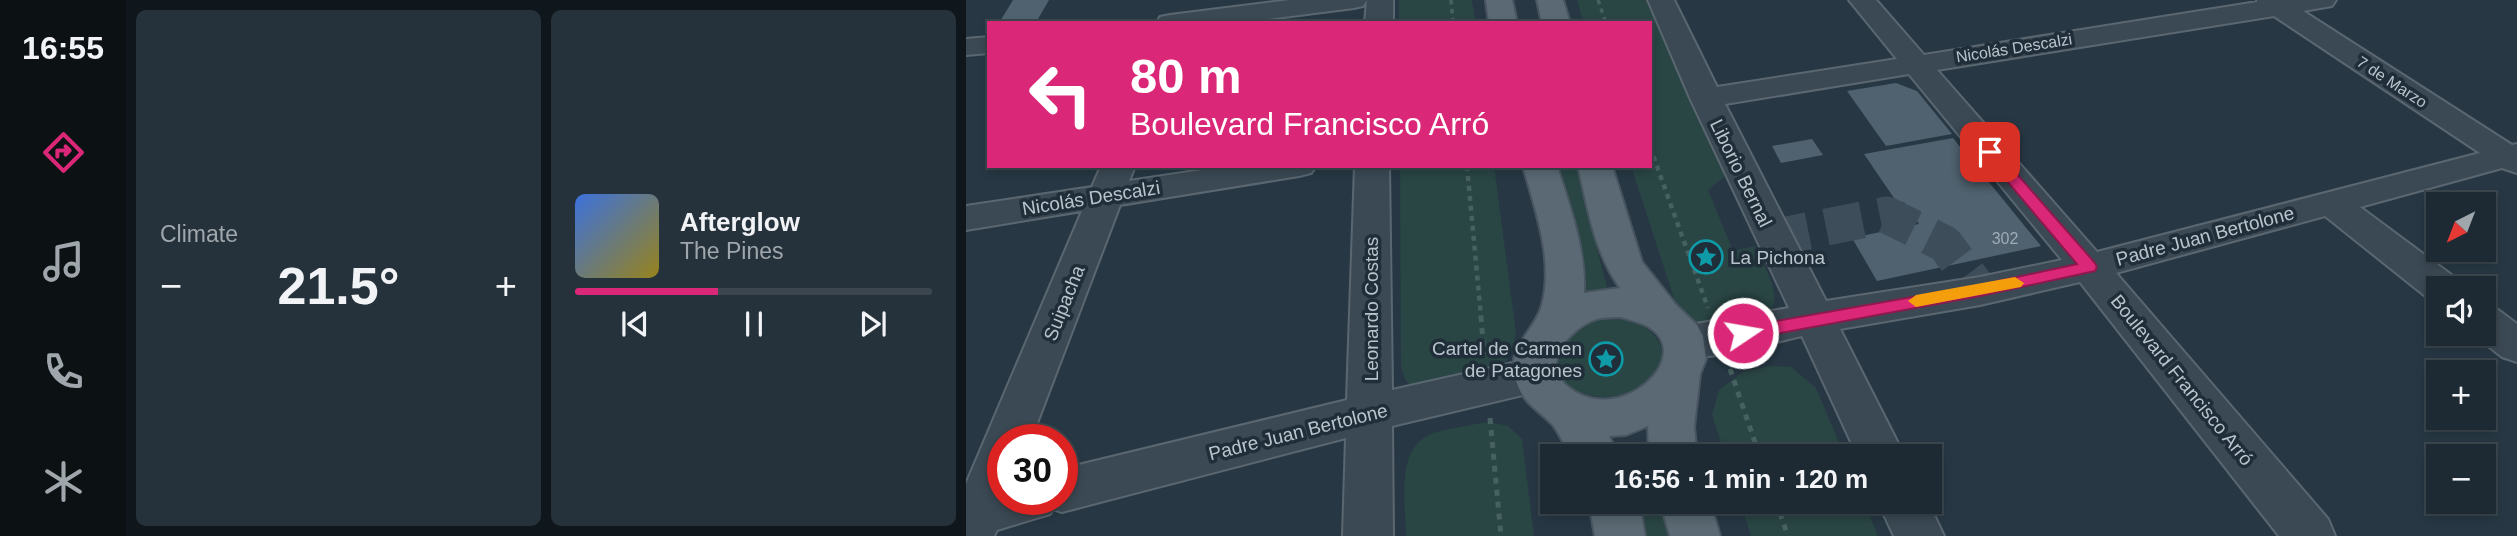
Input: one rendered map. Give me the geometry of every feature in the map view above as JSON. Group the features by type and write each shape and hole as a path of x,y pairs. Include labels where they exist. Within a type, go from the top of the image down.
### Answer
{"main road":[{"path":"1499,0 1503,21"},
{"path":"1550,0 1555,21"},
{"path":"1541,168 1560,240 1563,287 1562,306 1539,345 1534,360 1535,376 1541,390 1569,412 1588,417 1633,413 1653,404 1668,392 1686,343"},
{"path":"1596,168 1615,242 1625,267 1686,343 1671,427 1672,444"},
{"path":"1549,331 1563,318 1582,309 1602,303 1623,302 1686,343"},
{"path":"1569,412 1588,444"},
{"path":"1616,514 1620,536"},
{"path":"1689,514 1695,536"}],"street":[{"path":"1171,21 1180,0"},
{"path":"1186,21 1353,0"},
{"path":"1379,21 1380,0"},
{"name":"Liborio Bernal","path":"1661,0 1772,238 1816,318 1876,444"},
{"name":"Boulevard Francisco Arró","path":"1862,0 2089,267 2310,536"},
{"name":"Nicolás Descalzi","path":"1705,98 2273,3 2323,0"},
{"name":"7 de Marzo","path":"2273,3 2513,158"},
{"path":"966,47 987,44"},
{"name":"Padre Juan Bertolone","path":"1686,343 1980,290 2089,267 2513,158"},
{"name":"Nicolás Descalzi","path":"966,218 1113,181 1273,168"},
{"name":"Leonardo Costas","path":"1368,536 1372,168"},
{"name":"Suipacha","path":"1014,424 1113,181"},
{"path":"2331,203 2426,276"},
{"path":"2496,330 2517,346"},
{"name":"Padre Juan Bertolone","path":"1078,487 1370,413 1535,376"},
{"path":"971,521 987,486"},
{"path":"1909,514 1919,536"},
{"path":"971,521 988,515"}],"path":[{"path":"1451,0 1453,21"},
{"path":"1598,0 1605,21"},
{"path":"1652,159 1686,343 1752,444"},
{"path":"1780,514 1788,536"}],"green space":[{"path":"1399,0 1472,0 1475,21 1399,21"},
{"path":"1577,0 1646,0 1725,176 1708,190 1733,251 1755,246 1771,281 1774,304 1769,313 1760,319 1750,324 1704,332 1680,317 1632,168 1652,168 1652,21 1583,21"},
{"path":"1400,168 1494,168 1516,333 1512,352 1502,367 1417,393 1406,381 1401,368"},
{"path":"1556,168 1577,168 1607,288 1584,293"},
{"path":"1613,317 1626,319 1648,329 1656,337 1662,356 1650,379 1634,391 1615,396 1596,396 1578,391 1563,382 1555,370 1555,356 1566,340 1582,327"},
{"path":"1771,366 1791,367 1816,388 1840,444 1722,444 1712,415 1719,390 1744,371"},
{"path":"1488,422 1508,426 1522,439 1534,536 1406,536 1405,477 1413,450 1421,440 1434,433"},
{"path":"1630,514 1665,514 1670,536 1635,536"},
{"path":"1744,514 1869,514 1878,536 1751,536"}],"building":[{"path":"1013,0 1049,0 1038,19 1000,21"},
{"path":"1896,83 1917,91 1952,134 1886,146 1847,91"},
{"path":"1953,138 2041,246 1877,281 1852,238 1919,224 1904,202 1898,204 1864,154"},
{"path":"1812,139 1823,155 1781,163 1772,146"}],"tunnel":[{"path":"1772,238 1887,215 1945,244 1980,291"}],"slow traffic":[{"path":"1916,301 2015,283"}],"place":[{"name":"La Pichona","path":"1706,257"},
{"name":"Cartel de Carmen de Patagones","path":"1606,359"}],"route":[{"path":"1743,333 1980,290 2089,267 1990,152"}]}
